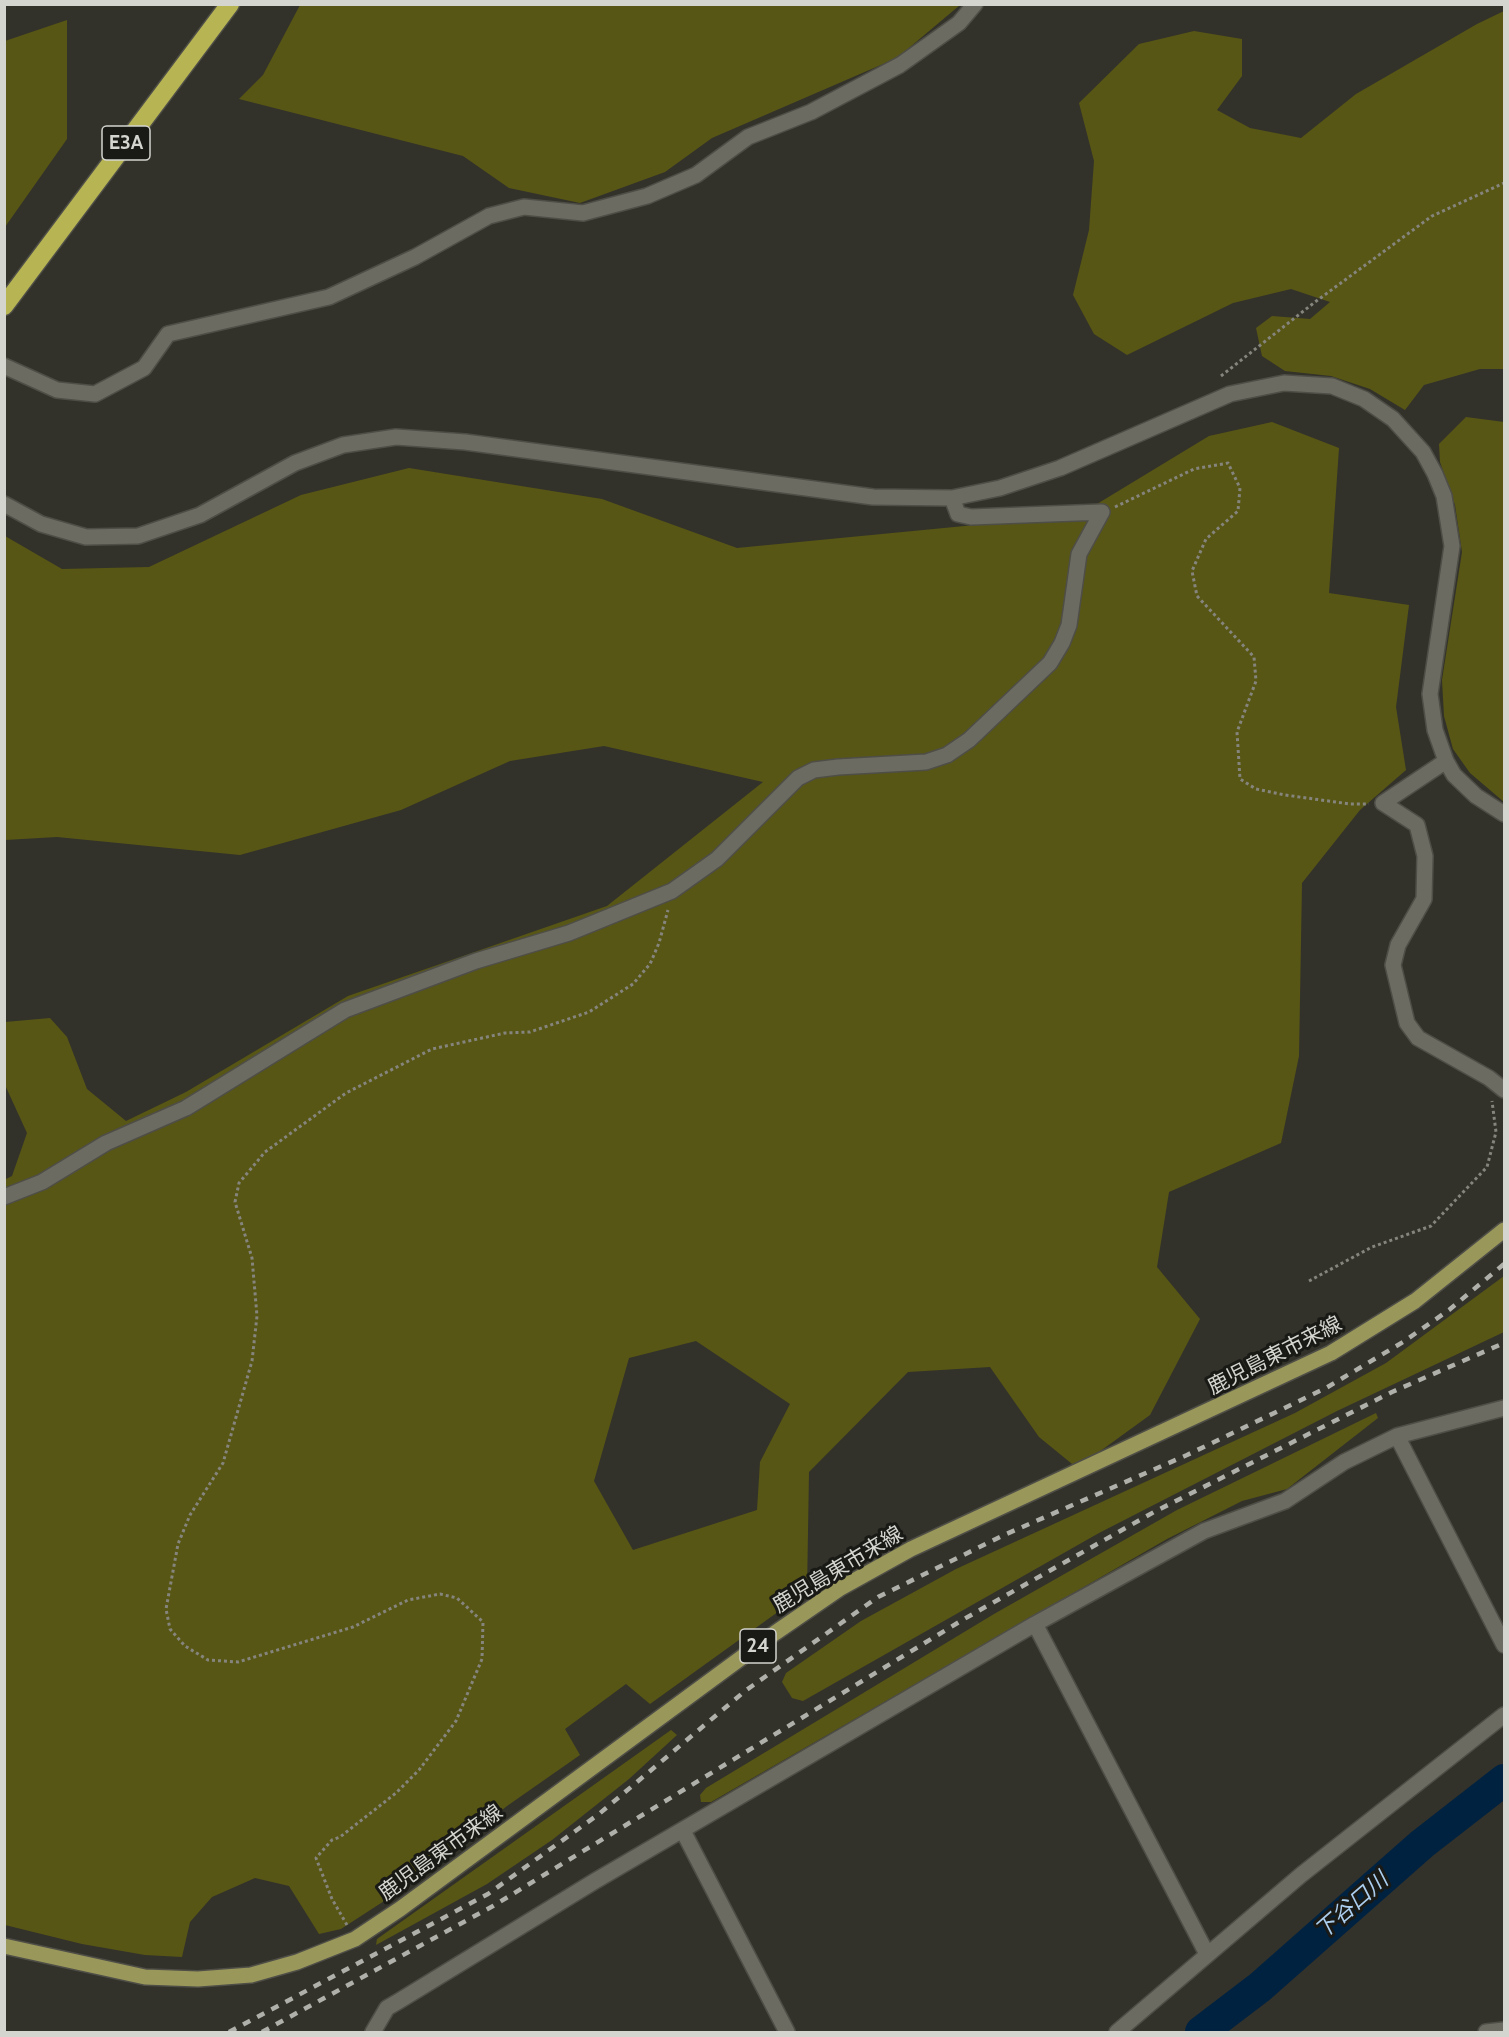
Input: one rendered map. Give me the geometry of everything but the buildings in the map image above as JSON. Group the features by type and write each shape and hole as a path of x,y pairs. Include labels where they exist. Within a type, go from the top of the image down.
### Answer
{"highway":[{"name":"E3A","path":"4,306 230,4"}],"main road":[{"name":"鹿児島東市来線","path":"4,1946 145,1977 198,1979 251,1975 297,1962 355,1939 400,1909 775,1633 839,1589 911,1549 1331,1353 1415,1301 1504,1230"}],"street":[{"path":"4,366 57,390 94,394 144,368 168,334 329,297 415,257 489,216 524,207 583,213 647,196 696,175 748,137 811,112 900,65 959,24 975,4"},
{"path":"4,504 41,524 86,537 138,536 200,515 295,463 343,445 396,437 465,442 873,497 952,498 1000,488 1060,468 1230,394 1293,383 1332,386 1364,399 1408,434 1423,452 1444,496 1452,546 1430,694 1436,730 1446,761 1464,786 1504,814"},
{"path":"952,498 958,514 971,517 1102,512"},
{"path":"4,1197 42,1182 106,1143 186,1108 345,1010 456,968 569,933 672,891 717,859 798,778 814,770 926,762 947,755 969,740 1050,663 1069,625 1079,554 1102,512"},
{"path":"1446,761 1383,803 1417,825 1425,856 1424,899 1398,945 1393,965 1407,1023 1418,1038 1489,1078 1504,1090"},
{"path":"373,2032 387,2008 585,1887 1035,1624 1204,1532 1285,1501 1344,1462 1397,1436 1504,1408"},
{"path":"1397,1436 1504,1645"},
{"path":"1035,1624 1207,1954"},
{"path":"1117,2032 1300,1875 1504,1715"},
{"path":"683,1831 787,2032"},
{"path":"1486,2032 1504,2031"}],"path":[{"path":"1221,376 1315,302 1432,216 1504,183"},
{"path":"1102,512 1194,469 1228,464 1240,488 1238,511 1206,539 1192,571 1197,596 1254,657 1256,681 1237,732 1240,779 1256,789 1285,795 1350,804 1383,803"},
{"path":"355,1939 332,1899 316,1858 332,1840 340,1837 396,1793 419,1770 456,1721 482,1659 483,1622 457,1598 441,1594 408,1600 353,1627 238,1662 208,1660 185,1646 171,1629 166,1609 178,1544 190,1515 223,1463 252,1361 257,1316 252,1258 235,1202 239,1184 265,1152 346,1093 432,1049 505,1033 530,1032 563,1023 589,1012 633,984 650,964 659,943 672,891"},
{"path":"1309,1281 1372,1247 1431,1226 1487,1167 1496,1132 1489,1078"}],"shaded area":[{"path":"300,5 960,5 897,58 712,138 665,172 580,203 509,188 463,156 239,99 263,75"},
{"path":"1504,11 1504,369 1480,369 1424,385 1405,410 1370,389 1331,376 1285,371 1262,356 1256,328 1272,316 1310,319 1330,302 1291,289 1233,303 1127,355 1094,334 1073,295 1089,230 1094,161 1079,103 1139,44 1194,31 1242,39 1242,76 1217,110 1250,128 1301,138 1356,94 1477,24"},
{"path":"67,20 67,139 5,227 5,41"},
{"path":"1466,417 1504,422 1504,802 1470,773 1453,749 1444,716 1442,680 1462,552 1455,505 1440,462 1439,444"},
{"path":"1272,422 1339,448 1329,593 1409,605 1396,707 1406,770 1360,810 1302,883 1299,1056 1281,1143 1169,1192 1157,1267 1200,1319 1150,1415 1077,1468 1039,1437 990,1367 908,1372 809,1472 807,1591 650,1704 626,1684 565,1729 580,1755 507,1806 398,1892 341,1929 319,1934 289,1886 255,1878 212,1897 190,1922 182,1957 145,1955 82,1944 5,1925 4,1180 12,1176 27,1133 5,1085 5,1022 50,1018 67,1037 87,1089 126,1121 186,1092 348,996 607,906 763,782 604,746 510,761 401,810 240,855 57,837 5,840 5,536 62,569 149,567 301,495 409,468 602,499 737,548 975,525 1092,507 1209,436","holes":["696,1341 790,1404 760,1462 757,1510 633,1550 594,1481 629,1358"]},
{"path":"1504,1276 1504,1332 1337,1411 1099,1533 803,1701 792,1698 782,1682 786,1673 861,1621 956,1569 1295,1413 1386,1363"},
{"path":"1376,1413 1378,1418 1287,1489 1242,1501 1167,1539 711,1802 701,1802 700,1795 706,1788 994,1614 1177,1510"},
{"path":"671,1730 677,1735 629,1779 552,1840 487,1884 376,1945 377,1939"}],"waterway":[{"name":"下谷口川","path":"1201,2032 1260,1987 1422,1844 1504,1780"}],"railway":[{"path":"229,2032 488,1894 599,1814 745,1691 878,1597 1004,1535 1187,1455 1326,1388 1403,1342 1449,1310 1504,1264"},
{"path":"262,2032 493,1906 964,1619 1154,1512 1392,1392 1504,1343"}]}
